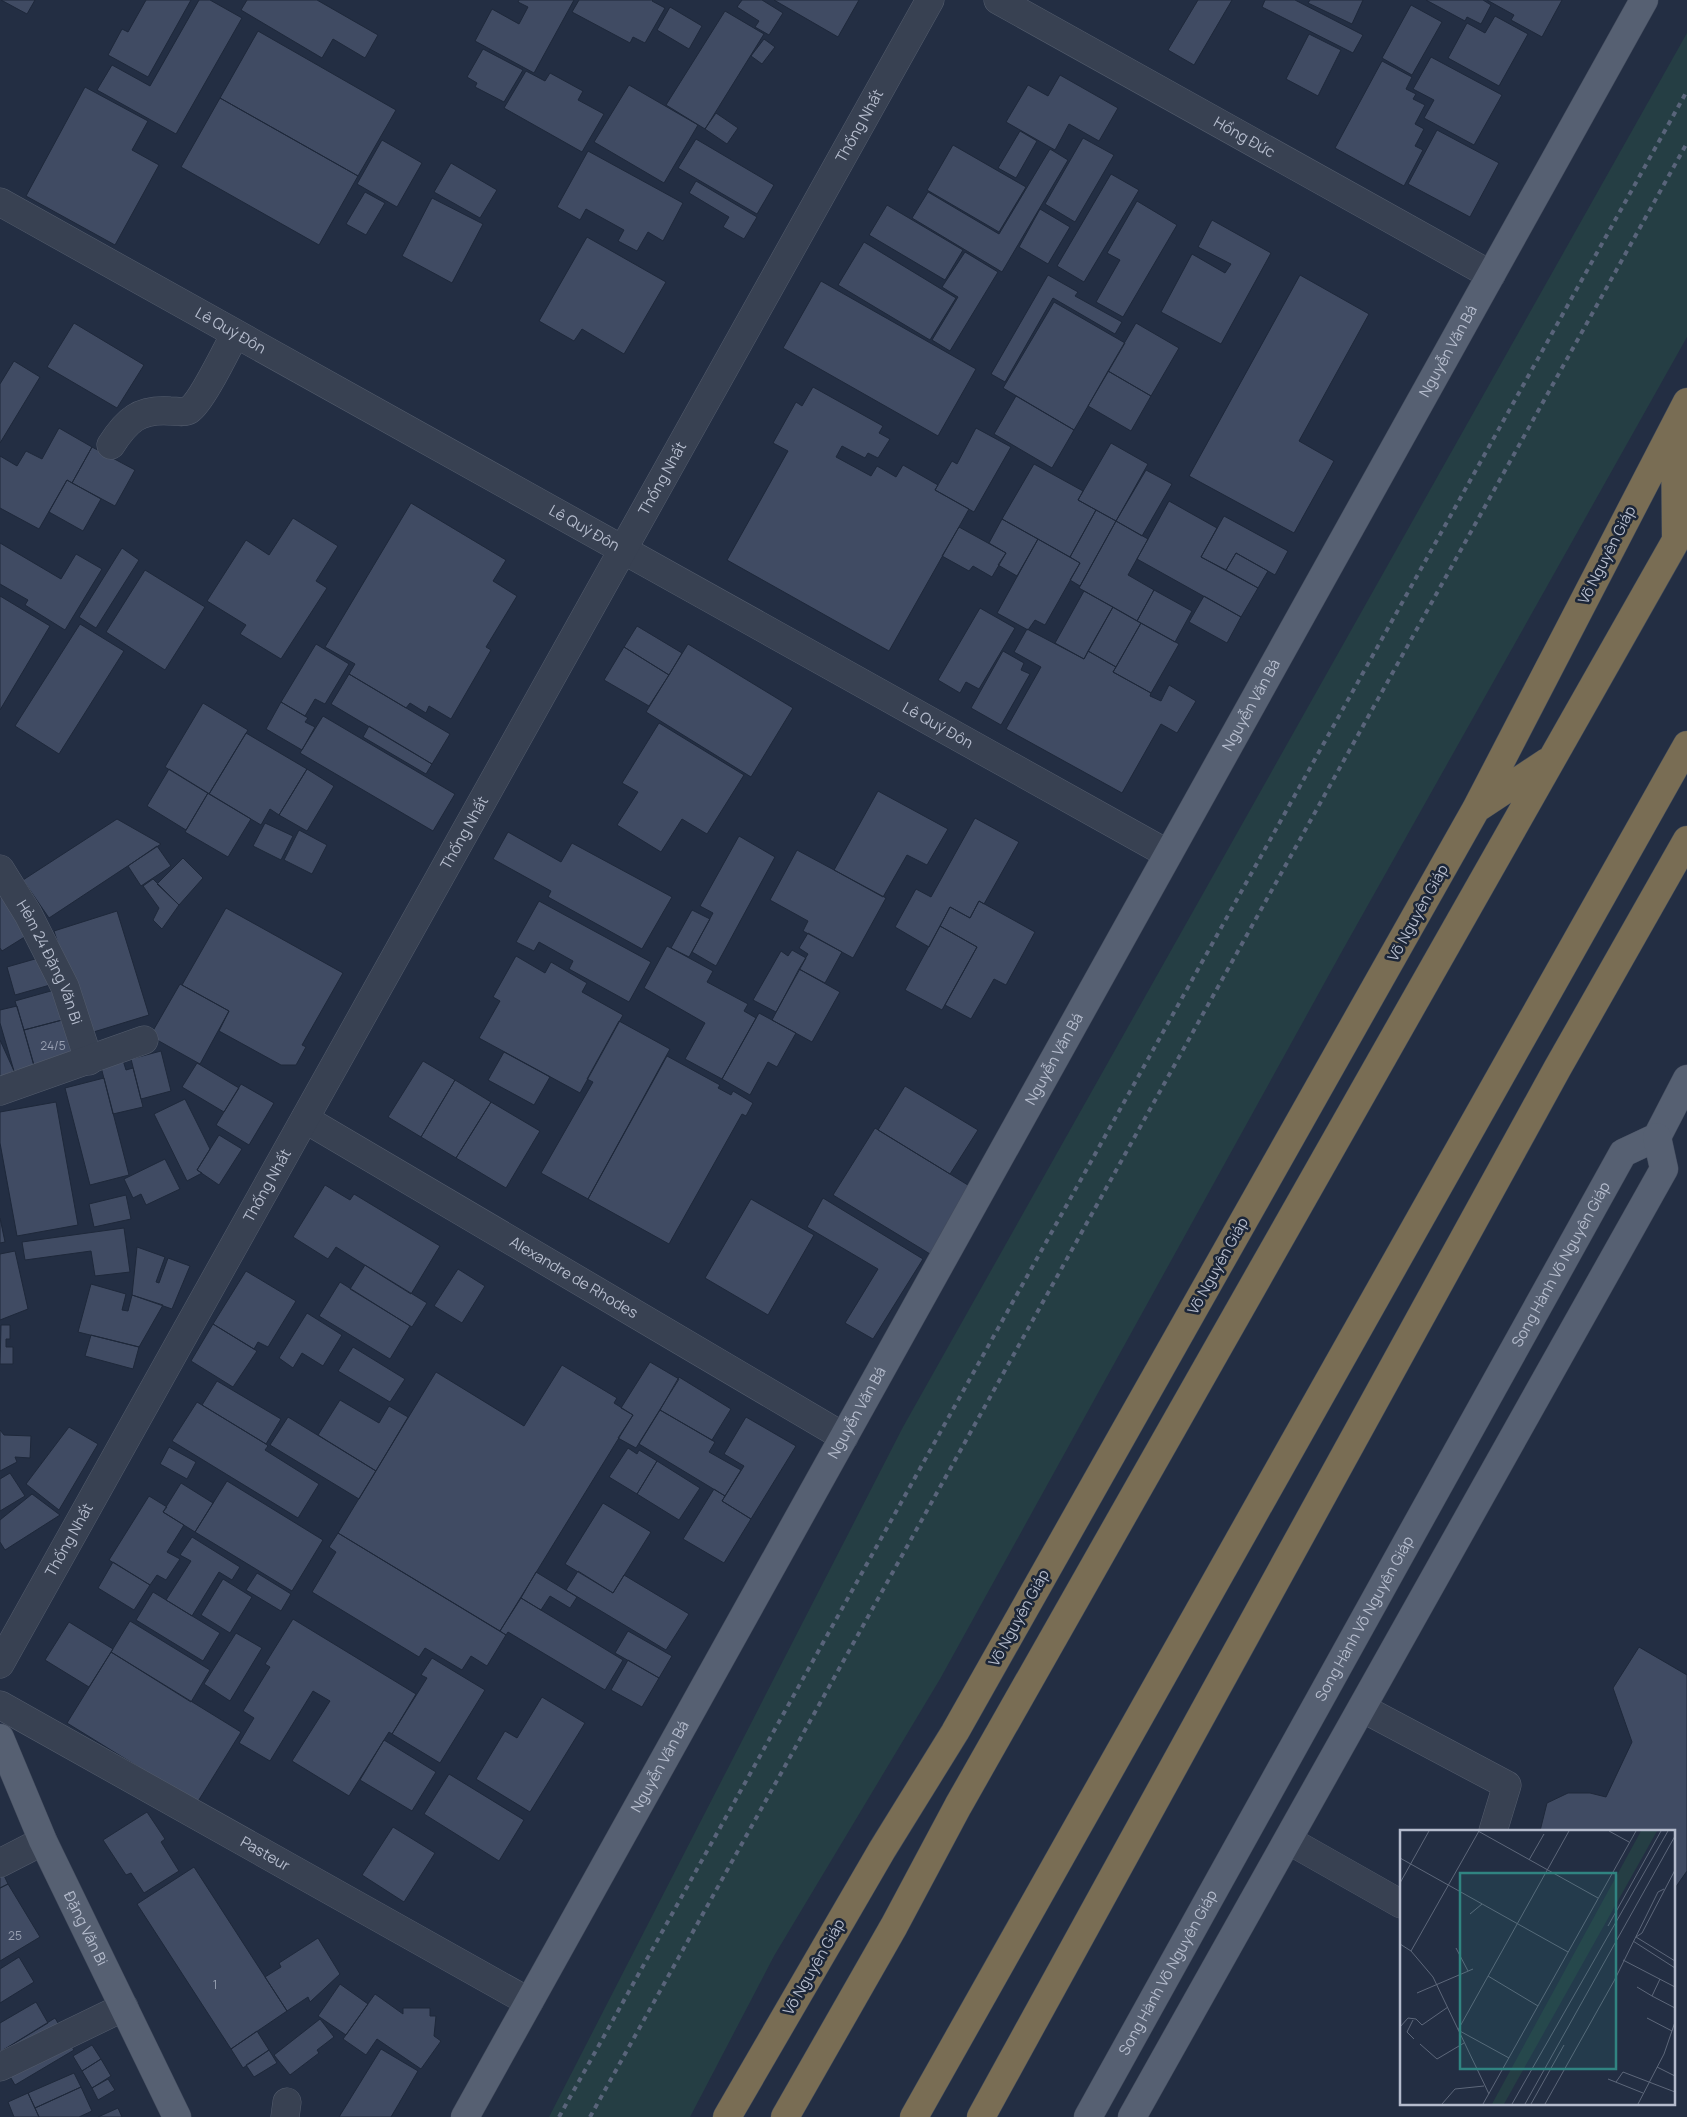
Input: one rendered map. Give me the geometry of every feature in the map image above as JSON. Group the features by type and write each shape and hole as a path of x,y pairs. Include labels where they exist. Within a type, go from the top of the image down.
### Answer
{"highway":[{"path":"785,2117 894,1926 963,1797 1682,531 1681,412"},
{"name":"Võ Nguyên Giáp","path":"727,2117 882,1850 960,1723 1476,809 1681,412"},
{"path":"914,2117 1687,745"},
{"path":"1476,809 1553,759"},
{"path":"981,2117 1557,1068 1687,840"}],"main road":[{"name":"Nguyễn Văn Bá","path":"465,2117 1644,0"},
{"path":"1132,2117 1664,1169 1657,1137 1687,1078"},
{"name":"Song Hành Võ Nguyên Giáp","path":"1088,2117 1623,1153 1657,1137"},
{"name":"Đặng Văn Bi","path":"0,1738 43,1841 176,2117"}],"street":[{"name":"Thống Nhất","path":"0,1664 930,0"},
{"name":"Hồng Đức","path":"998,0 1491,276"},
{"name":"Lê Quý Đôn","path":"0,202 1168,854"},
{"path":"111,445 125,425 141,414 159,410 183,411 190,409 198,400 235,334"},
{"name":"Hẻm 24 Đặng Văn Bi","path":"0,869 28,914 65,986 89,1061"},
{"path":"0,1091 144,1040"},
{"name":"Alexandre de Rhodes","path":"305,1119 844,1436"},
{"name":"Pasteur","path":"0,1706 529,2002"},
{"path":"1362,1708 1507,1786 1493,1830"},
{"path":"1288,1840 1400,1903"},
{"path":"0,1863 43,1841"},
{"path":"0,2067 124,2007"}],"green space":[{"path":"1687,33 1687,337 1341,953 940,1679 774,1956 690,2117 549,2117 903,1427"}],"building":[{"path":"1,0 35,0 27,14"},
{"path":"146,0 191,0 148,77 108,55 122,29 128,32"},
{"path":"199,0 210,0 242,18 176,134 97,90 112,65 150,86"},
{"path":"247,0 317,0 378,35 365,58 333,39 322,58 241,10"},
{"path":"519,0 574,0 534,73 475,41 492,9 519,24 528,7 518,2"},
{"path":"579,0 653,0 665,8 645,43 633,37 630,43 572,12"},
{"path":"742,0 762,0 783,13 769,35 755,27 759,21 737,7"},
{"path":"774,0 859,0 838,37"},
{"path":"1198,0 1232,0 1194,65 1168,50"},
{"path":"1265,0 1295,0 1363,35 1353,53 1262,7"},
{"path":"1310,0 1363,0 1352,24 1308,3"},
{"path":"1426,0 1483,0 1491,5 1481,24 1467,17 1465,21"},
{"path":"1487,0 1562,0 1542,37 1511,20 1514,15"},
{"path":"1411,5 1442,22 1412,75 1382,58"},
{"path":"670,7 702,26 689,49 657,30"},
{"path":"725,11 764,34 705,129 666,105"},
{"path":"1495,16 1528,34 1499,86 1448,58 1467,23 1485,33"},
{"path":"258,31 396,110 358,176 220,98"},
{"path":"1309,34 1341,50 1318,96 1286,79"},
{"path":"764,39 775,47 762,64 751,56"},
{"path":"483,49 523,70 504,102 475,87 477,83 467,77"},
{"path":"1431,57 1502,95 1474,145 1424,118 1434,100 1413,89"},
{"path":"1382,61 1412,77 1406,89 1416,94 1413,99 1425,105 1415,124 1424,129 1415,146 1423,150 1404,186 1335,148"},
{"path":"526,71 545,81 550,73 583,91 578,100 604,114 582,152 504,108"},
{"path":"1060,75 1118,108 1099,141 1069,124 1055,150 1006,122 1028,85 1048,96"},
{"path":"629,85 698,125 664,183 594,142"},
{"path":"85,87 148,121 132,150 159,165 115,245 26,196"},
{"path":"220,98 358,176 319,245 181,167"},
{"path":"716,113 738,128 727,144 705,129"},
{"path":"1437,130 1499,163 1470,217 1408,184"},
{"path":"1020,131 1037,141 1016,178 998,168"},
{"path":"1083,138 1114,155 1075,222 1045,204"},
{"path":"696,139 774,185 757,214 678,168"},
{"path":"382,140 422,163 397,207 357,184"},
{"path":"953,145 1026,187 999,232 927,190"},
{"path":"1050,149 1068,160 1002,272 912,218 928,192 999,234"},
{"path":"588,151 683,203 663,241 648,232 637,251 618,241 624,230 586,209 580,220 557,207"},
{"path":"451,163 497,190 480,218 434,192"},
{"path":"1111,174 1139,190 1084,282 1057,266"},
{"path":"696,181 757,217 744,239 723,227 729,217 689,193"},
{"path":"365,192 385,203 366,235 346,224"},
{"path":"432,198 483,224 452,283 402,256"},
{"path":"1137,201 1177,225 1123,317 1096,302 1120,260 1107,253"},
{"path":"887,205 963,250 945,280 869,235"},
{"path":"1040,209 1070,227 1048,264 1019,247"},
{"path":"1212,220 1271,253 1221,344 1161,312 1192,254 1225,273 1231,264 1198,247"},
{"path":"587,237 666,282 624,354 582,329 574,341 539,321"},
{"path":"864,242 956,298 930,340 838,285"},
{"path":"965,252 998,272 950,351 932,340 958,297 942,287"},
{"path":"1048,275 1078,292 1075,296 1122,322 1115,334 1053,298 1005,382 991,374"},
{"path":"1300,275 1369,314 1299,441 1334,461 1294,533 1189,476"},
{"path":"821,281 976,369 938,436 783,348"},
{"path":"1054,302 1125,343 1074,430 1003,388"},
{"path":"74,323 144,365 117,408 47,367"},
{"path":"1136,323 1179,348 1151,396 1108,371"},
{"path":"14,361 40,377 0,443 0,384"},
{"path":"1108,371 1151,396 1131,431 1088,406"},
{"path":"813,387 883,426 879,433 890,439 878,458 868,453 865,458 842,446 836,457 871,476 877,466 896,477 903,465 938,485 935,490 969,509 889,651 727,560 788,451 773,443 796,402 802,406"},
{"path":"1016,396 1074,430 1052,468 994,434"},
{"path":"59,428 92,447 72,483 67,480 39,529 0,508 0,456 17,466 26,451 42,459"},
{"path":"976,428 1011,447 974,512 935,490 952,461 957,464"},
{"path":"1111,443 1148,464 1116,521 1078,500"},
{"path":"92,447 135,470 115,506 72,483"},
{"path":"1034,464 1083,491 1078,500 1096,510 1070,557 1002,519"},
{"path":"1146,470 1172,484 1142,536 1116,521"},
{"path":"67,480 101,499 83,531 49,512"},
{"path":"1169,501 1217,528 1201,557 1258,588 1241,617 1137,559"},
{"path":"411,503 506,560 493,581 517,596 486,647 491,650 451,719 429,706 426,713 410,703 406,708 349,674 355,664 325,647"},
{"path":"1096,510 1116,521 1080,586 1070,580 1080,563 1070,557"},
{"path":"1224,516 1288,551 1275,575 1236,553 1226,570 1201,557"},
{"path":"293,518 338,546 316,581 327,588 281,659 240,634 246,625 207,601 246,540 269,555"},
{"path":"1002,519 1038,539 1017,576 998,565 1006,553 989,543"},
{"path":"1116,521 1148,539 1128,575 1154,590 1137,621 1079,588"},
{"path":"959,527 1006,553 992,577 973,566 969,571 942,556"},
{"path":"1038,539 1080,563 1045,625 1035,620 1028,630 997,613"},
{"path":"0,543 61,579 76,554 102,569 65,630 25,605 28,600 0,584"},
{"path":"122,548 139,560 96,628 79,617"},
{"path":"1236,553 1268,571 1258,588 1226,570"},
{"path":"145,570 205,607 165,670 106,632"},
{"path":"1154,590 1192,611 1175,642 1137,621"},
{"path":"1084,591 1113,607 1084,659 1055,643"},
{"path":"0,596 50,626 0,710"},
{"path":"1204,596 1241,617 1227,643 1189,622"},
{"path":"1113,607 1141,623 1116,667 1088,651"},
{"path":"980,608 1015,628 979,689 966,682 960,693 938,680"},
{"path":"1141,623 1179,644 1151,693 1113,672"},
{"path":"80,624 124,651 59,754 15,726"},
{"path":"637,626 682,653 669,675 624,647"},
{"path":"1027,629 1084,659 1088,651 1116,667 1113,672 1151,693 1150,696 1161,701 1169,685 1196,701 1177,733 1161,724 1122,793 1006,729 1041,667 1014,652"},
{"path":"316,644 349,664 325,704 315,699 305,716 281,702"},
{"path":"688,644 793,708 751,777 646,712"},
{"path":"624,647 669,675 649,706 604,680"},
{"path":"1003,651 1024,663 1021,670 1030,674 1001,725 971,708"},
{"path":"349,674 450,734 432,764 331,704"},
{"path":"281,702 308,718 305,722 315,727 302,750 266,729"},
{"path":"203,703 248,730 209,794 165,767"},
{"path":"323,716 455,794 433,831 300,753"},
{"path":"659,723 744,775 707,834 682,819 661,852 617,825 638,792 622,783"},
{"path":"369,726 432,764 426,774 363,737"},
{"path":"246,733 307,769 279,815 270,809 261,825 209,794"},
{"path":"169,769 208,793 186,830 147,806"},
{"path":"307,769 334,786 307,831 279,815"},
{"path":"878,791 948,829 927,865 907,855 883,897 834,870"},
{"path":"208,793 251,819 228,857 185,832"},
{"path":"975,818 1019,842 984,904 979,901 970,918 950,907 929,947 895,927 916,889 931,897"},
{"path":"117,819 161,844 49,918 23,880"},
{"path":"265,823 293,836 281,860 253,846"},
{"path":"299,830 327,845 312,874 284,860"},
{"path":"508,832 561,862 572,843 672,897 642,949 548,897 551,891 493,859"},
{"path":"739,836 775,857 716,966 692,952 713,913 700,906"},
{"path":"157,846 171,866 141,886 128,866"},
{"path":"797,850 886,898 853,958 803,931 808,921 770,900"},
{"path":"183,858 203,878 179,905 157,884"},
{"path":"153,879 179,905 162,929 153,920 159,908 143,886"},
{"path":"0,893 31,933 2,951 0,948"},
{"path":"539,901 651,962 629,1002 569,969 573,961 539,942 534,951 516,942"},
{"path":"979,901 1035,932 1006,985 994,979 971,1019 945,1005 977,947 940,926 950,907 970,918"},
{"path":"226,908 343,973 302,1045 306,1047 296,1065 281,1065 219,1031 229,1011 182,985"},
{"path":"692,910 710,919 689,957 671,948"},
{"path":"117,911 149,1015 87,1034 54,931"},
{"path":"940,926 977,947 942,1010 905,990"},
{"path":"808,933 842,952 825,983 799,969 808,954 799,948"},
{"path":"667,946 713,971 707,982 748,1004 744,1011 756,1018 722,1079 685,1059 705,1023 644,988"},
{"path":"792,950 806,958 776,1012 753,1000 781,951 788,956"},
{"path":"516,956 545,973 551,962 587,983 582,992 623,1015 580,1093 479,1038 500,1001 493,997"},
{"path":"42,957 50,985 15,995 7,967"},
{"path":"799,969 840,992 812,1042 772,1020"},
{"path":"180,984 229,1011 200,1064 150,1036"},
{"path":"58,989 66,1019 24,1030 15,1001"},
{"path":"17,1006 34,1066 14,1071 0,1023 0,1010"},
{"path":"759,1013 796,1033 777,1067 768,1062 750,1095 722,1079"},
{"path":"66,1019 76,1053 34,1065 24,1030"},
{"path":"619,1021 670,1049 588,1199 541,1173 593,1082 587,1079"},
{"path":"0,1040 14,1071 0,1077"},
{"path":"161,1051 171,1091 141,1099 131,1059"},
{"path":"504,1052 550,1077 534,1105 488,1080"},
{"path":"667,1056 720,1085 718,1088 731,1095 733,1091 753,1103 746,1116 742,1114 669,1244 588,1199"},
{"path":"122,1057 126,1070 133,1068 143,1107 113,1114 100,1063"},
{"path":"423,1061 455,1080 421,1137 388,1117"},
{"path":"197,1063 239,1088 224,1112 182,1087"},
{"path":"104,1078 129,1175 90,1185 65,1088"},
{"path":"455,1080 491,1102 456,1158 421,1137"},
{"path":"241,1084 274,1103 249,1145 216,1125"},
{"path":"905,1086 978,1130 950,1174 878,1130"},
{"path":"185,1099 210,1149 197,1170 202,1173 187,1181 154,1114"},
{"path":"56,1102 78,1225 17,1236 0,1143 0,1112"},
{"path":"491,1102 540,1131 506,1188 456,1158"},
{"path":"875,1128 976,1190 935,1257 833,1195"},
{"path":"219,1135 242,1149 219,1185 197,1170"},
{"path":"165,1159 180,1189 146,1205 141,1194 133,1198 124,1179"},
{"path":"325,1185 350,1200 354,1194 440,1246 411,1294 336,1247 328,1259 293,1237"},
{"path":"126,1195 131,1219 94,1227 89,1204"},
{"path":"823,1198 923,1259 873,1339 845,1323 878,1269 807,1227"},
{"path":"751,1199 814,1235 768,1315 705,1278"},
{"path":"0,1218 5,1242 0,1243"},
{"path":"124,1228 130,1272 95,1276 91,1251 25,1260 22,1242"},
{"path":"137,1247 165,1257 156,1282 159,1283 168,1258 190,1266 172,1309 132,1295"},
{"path":"15,1251 28,1309 0,1320 0,1254"},
{"path":"365,1265 427,1303 412,1327 350,1289"},
{"path":"458,1269 485,1286 462,1323 434,1306"},
{"path":"246,1271 296,1301 268,1347 258,1342 254,1349 213,1324"},
{"path":"340,1282 410,1326 390,1359 319,1316"},
{"path":"91,1284 126,1294 122,1310 128,1311 132,1295 163,1305 139,1347 78,1332"},
{"path":"307,1313 342,1335 323,1366 302,1353 293,1368 279,1358"},
{"path":"213,1324 257,1351 233,1387 191,1361"},
{"path":"1,1325 10,1325 10,1339 6,1339 6,1347 13,1347 13,1364 0,1364"},
{"path":"91,1335 139,1347 133,1369 85,1356"},
{"path":"353,1347 405,1379 390,1402 338,1371"},
{"path":"650,1362 679,1379 636,1448 618,1438 633,1415 621,1408"},
{"path":"562,1365 617,1398 614,1403 633,1415 500,1631 338,1533 436,1372 524,1426"},
{"path":"679,1377 731,1409 712,1440 660,1410"},
{"path":"217,1381 281,1419 266,1444 202,1405"},
{"path":"340,1400 379,1423 389,1406 408,1417 376,1471 318,1435"},
{"path":"197,1402 266,1444 268,1446 265,1450 319,1484 298,1518 172,1441"},
{"path":"660,1410 715,1442 709,1452 741,1470 725,1496 639,1444"},
{"path":"288,1417 376,1471 359,1499 270,1445"},
{"path":"746,1417 796,1446 751,1519 722,1501 744,1466 724,1454"},
{"path":"69,1427 98,1444 59,1510 26,1484"},
{"path":"0,1430 4,1435 31,1436 30,1458 15,1457 17,1462 0,1471"},
{"path":"169,1447 196,1462 187,1479 160,1464"},
{"path":"628,1448 637,1454 639,1450 657,1461 637,1494 609,1477"},
{"path":"657,1461 700,1488 679,1520 637,1494"},
{"path":"10,1473 25,1496 0,1511 0,1479"},
{"path":"227,1481 323,1540 292,1591 195,1532"},
{"path":"181,1483 213,1503 195,1532 163,1512"},
{"path":"714,1489 725,1496 722,1501 751,1519 724,1563 683,1539"},
{"path":"32,1494 60,1515 5,1550 0,1542 0,1520"},
{"path":"149,1496 167,1507 163,1512 184,1525 167,1552 180,1559 166,1580 157,1575 150,1585 109,1560"},
{"path":"603,1503 651,1532 613,1593 565,1564"},
{"path":"338,1533 506,1635 487,1666 471,1656 462,1670 425,1648 419,1657 312,1592 336,1552 329,1547"},
{"path":"192,1537 240,1567 232,1580 219,1572 192,1616 166,1600 191,1561 180,1555"},
{"path":"113,1562 150,1585 134,1610 98,1588"},
{"path":"578,1571 613,1593 624,1575 689,1614 666,1650 566,1590"},
{"path":"536,1572 577,1597 570,1608 550,1596 541,1610 521,1598"},
{"path":"257,1573 291,1594 281,1611 246,1590"},
{"path":"223,1579 252,1597 230,1633 201,1615"},
{"path":"153,1592 220,1633 203,1661 136,1620"},
{"path":"521,1598 623,1660 605,1690 508,1632 506,1635 500,1631"},
{"path":"293,1619 416,1694 392,1734 389,1732 349,1796 292,1761 330,1701 313,1691 270,1761 239,1743 254,1718 243,1711 270,1667 265,1664"},
{"path":"130,1621 210,1670 191,1702 111,1652"},
{"path":"69,1622 113,1649 89,1687 45,1660"},
{"path":"628,1631 672,1656 659,1678 615,1653"},
{"path":"236,1633 262,1648 230,1701 204,1684"},
{"path":"1639,1647 1687,1675 1687,1871 1674,1890 1674,1830 1540,1830 1547,1803 1568,1793 1590,1793 1606,1797 1632,1742 1613,1688"},
{"path":"111,1652 241,1732 197,1803 67,1723"},
{"path":"432,1658 485,1690 440,1763 392,1734 427,1678 421,1675"},
{"path":"628,1660 659,1678 642,1707 611,1690"},
{"path":"542,1697 585,1723 530,1812 476,1779 505,1731 517,1738"},
{"path":"384,1740 436,1772 412,1811 360,1780"},
{"path":"449,1774 524,1820 499,1861 424,1814"},
{"path":"147,1812 165,1839 161,1842 179,1871 144,1893 131,1873 126,1875 103,1840"},
{"path":"393,1827 435,1853 404,1902 362,1875"},
{"path":"194,1867 287,2011 231,2049 137,1904"},
{"path":"0,1869 8,1884 0,1888"},
{"path":"8,1884 40,1937 0,1961 0,1888"},
{"path":"318,1938 340,1974 310,2002 308,1997 287,2011 265,1977 281,1967 279,1963"},
{"path":"19,1957 34,1982 0,2003 0,1969"},
{"path":"340,1984 368,2004 346,2035 318,2016"},
{"path":"375,1994 403,2014 403,2008 430,2008 430,2016 436,2016 434,2036 441,2041 421,2069 377,2039 366,2055 343,2039"},
{"path":"36,2002 48,2023 0,2052 0,2023"},
{"path":"55,2018 74,2050 15,2085 0,2059 0,2052"},
{"path":"320,2019 334,2037 317,2050 319,2053 290,2075 274,2055"},
{"path":"257,2031 269,2050 243,2068 231,2049"},
{"path":"92,2045 101,2059 82,2071 73,2056"},
{"path":"381,2049 418,2071 391,2117 339,2117"},
{"path":"269,2050 277,2063 254,2077 246,2065"},
{"path":"101,2059 111,2076 92,2088 82,2071"},
{"path":"74,2073 81,2087 35,2108 28,2093"},
{"path":"108,2079 115,2090 98,2100 92,2088"},
{"path":"81,2087 92,2111 79,2117 39,2117 35,2108"},
{"path":"28,2093 39,2117 14,2117 8,2102"},
{"path":"118,2108 122,2117 98,2117"}],"railway":[{"path":"559,2117 1687,91"},
{"path":"590,2117 1687,143"}]}
